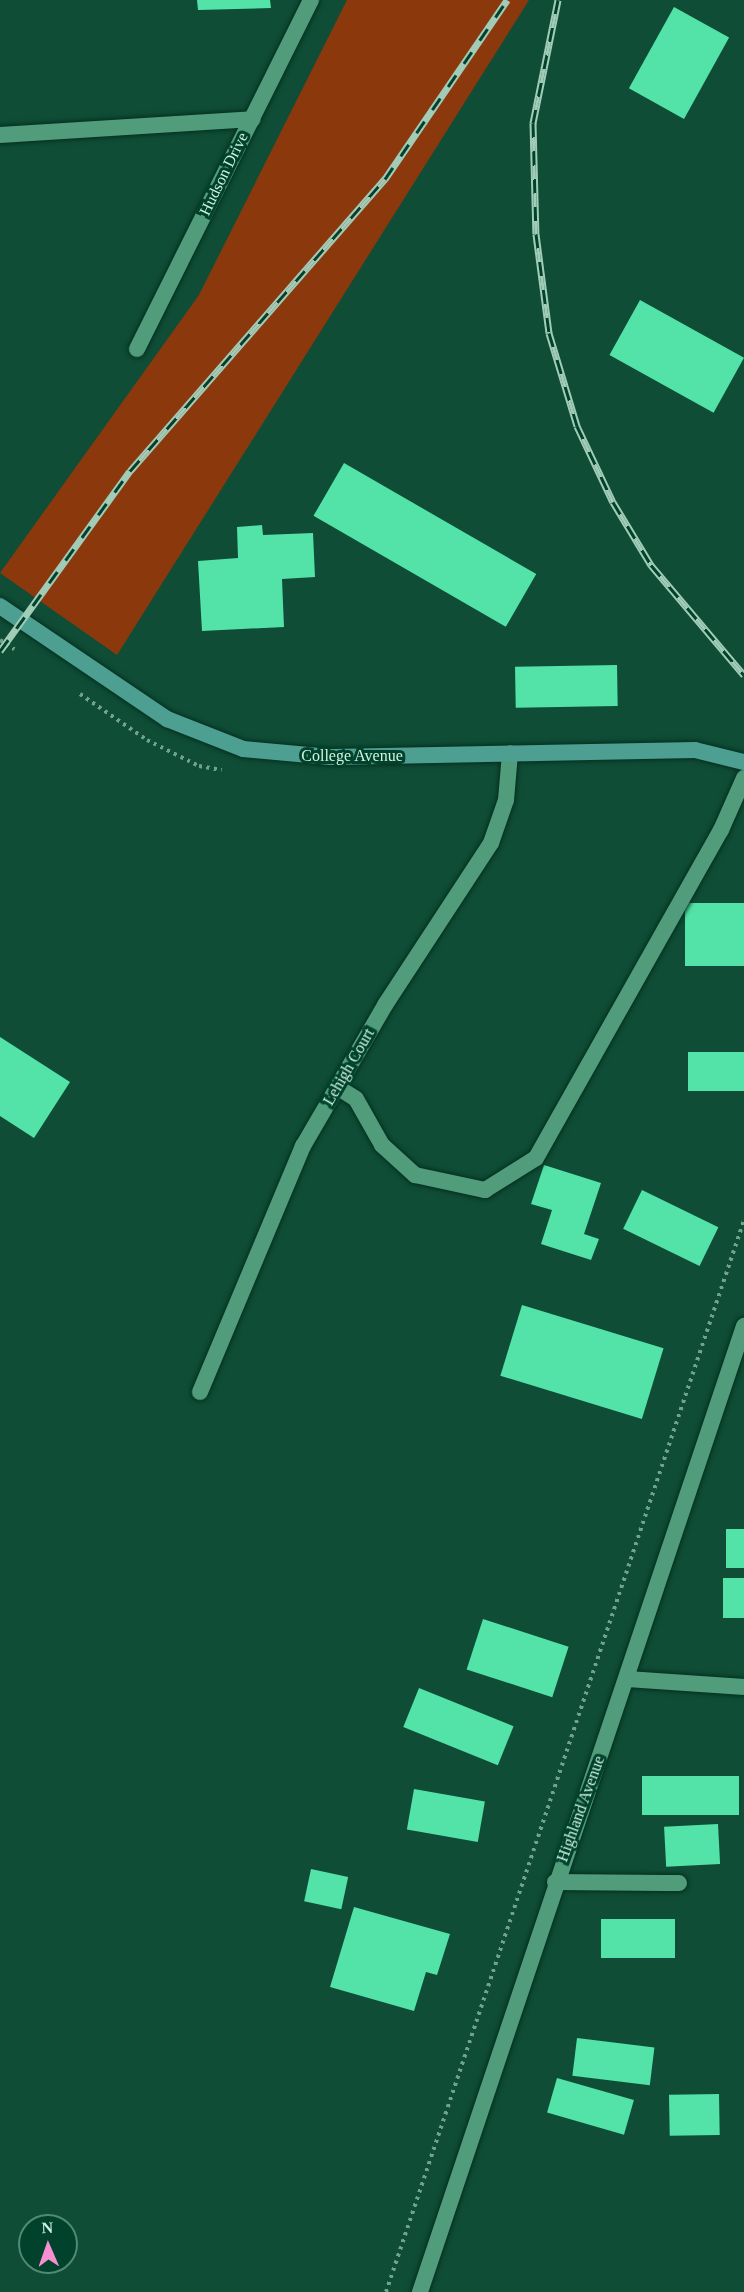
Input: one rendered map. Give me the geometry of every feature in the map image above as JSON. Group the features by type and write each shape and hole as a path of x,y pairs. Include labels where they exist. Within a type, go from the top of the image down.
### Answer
{"main road":[{"name":"College Avenue","path":"0,606 167,719 243,749 309,757 695,750 744,762"}],"street":[{"name":"Hudson Drive","path":"137,349 311,0"},
{"path":"0,135 252,119"},
{"name":"Lehigh Court","path":"200,1392 294,1166 337,1087 491,843 506,800 510,753"},
{"path":"337,1087 356,1099 382,1145 415,1175 485,1190 536,1158 721,831 744,778"},
{"name":"Highland Avenue","path":"420,2292 555,1882 628,1679 744,1326"},
{"path":"628,1679 744,1688"},
{"path":"555,1882 679,1883"}],"path":[{"path":"386,2292 744,1220"}],"shaded area":[{"path":"347,0 529,0 117,655 0,573 199,295"}],"building":[{"path":"197,0 270,0 271,8 198,10"},
{"path":"674,7 729,38 684,119 629,88"},
{"path":"640,300 744,358 714,413 609,355"},
{"path":"344,463 536,574 506,627 314,516"},
{"path":"262,525 263,535 313,533 315,577 282,579 284,627 202,631 198,561 238,558 237,527"},
{"path":"617,665 618,706 516,708 515,667"},
{"path":"685,903 744,903 744,966 685,966"},
{"path":"0,1037 70,1082 34,1138 0,1116"},
{"path":"688,1052 744,1052 744,1091 688,1091"},
{"path":"544,1165 601,1183 584,1234 599,1239 591,1260 541,1244 552,1210 531,1204"},
{"path":"642,1190 718,1227 700,1266 623,1229"},
{"path":"522,1305 664,1348 642,1419 500,1376"},
{"path":"726,1529 744,1529 744,1568 726,1568"},
{"path":"723,1578 744,1578 744,1618 723,1618"},
{"path":"483,1619 569,1647 552,1697 467,1669"},
{"path":"419,1688 514,1726 498,1765 403,1727"},
{"path":"642,1776 739,1776 739,1815 642,1815"},
{"path":"414,1789 485,1802 478,1842 407,1829"},
{"path":"718,1824 720,1864 666,1867 664,1827"},
{"path":"311,1869 348,1877 341,1909 304,1901"},
{"path":"354,1907 450,1934 437,1975 426,1972 414,2011 330,1987"},
{"path":"601,1919 675,1919 675,1958 601,1958"},
{"path":"577,2038 654,2048 650,2085 572,2076"},
{"path":"557,2078 634,2100 624,2135 547,2113"},
{"path":"719,2094 720,2135 670,2136 669,2095"}],"railway":[{"path":"0,651 130,471 385,179 507,0"},
{"path":"558,0 533,123 536,234 549,333 577,426 613,502 651,565 744,675"}]}
